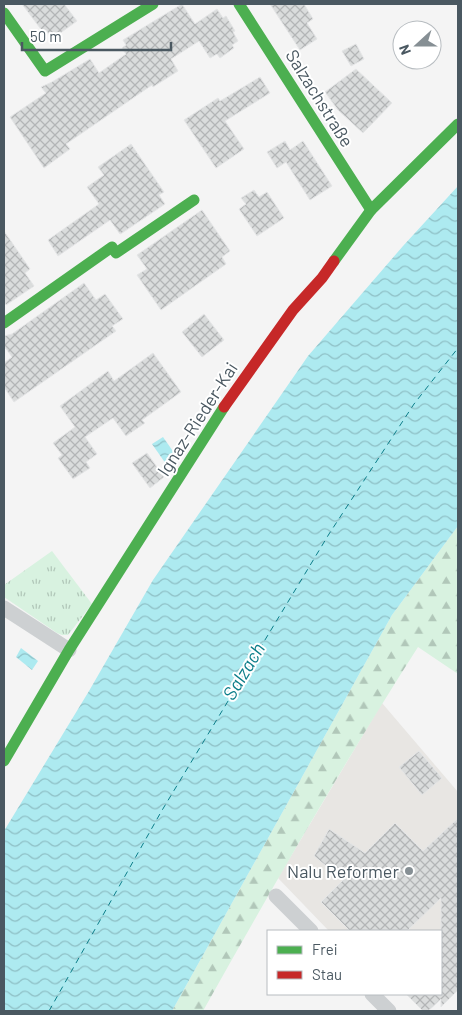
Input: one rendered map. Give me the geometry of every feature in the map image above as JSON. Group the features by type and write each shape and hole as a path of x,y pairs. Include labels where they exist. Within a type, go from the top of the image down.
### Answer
{"street":[{"path":"4,14 45,71 153,4"},
{"name":"Salzachstraße","path":"240,4 371,210"},
{"name":"Ignaz-Rieder-Kai","path":"4,761 69,650 218,416 293,310 322,278 371,210 458,124"},
{"path":"4,323 112,247 116,253 194,200"},
{"path":"4,608 69,650"},
{"path":"276,896 310,930"},
{"path":"373,995 389,1011"}],"shaded area":[{"path":"382,703 458,792 458,941 442,956 442,930 328,930 278,878"}],"green space":[{"path":"458,526 458,674 418,647 308,828 203,1011 172,1011 392,615"},
{"path":"52,551 92,604 68,635 57,633 4,597 4,585"}],"water":[{"name":"Salzach","path":"458,186 458,526 392,615 172,1011 4,1011 4,831 89,691 153,580 308,356 403,246"},
{"path":"163,437 177,457 166,464 152,444"},
{"path":"21,648 38,661 32,670 16,657"}],"building":[{"path":"22,4 64,4 77,21 52,39 46,30 43,32"},
{"path":"182,4 195,24 217,9 223,18 226,16 235,31 233,32 238,41 232,45 234,48 220,58 217,54 210,58 199,41 171,59 178,71 153,87 152,85 66,144 70,149 44,168 10,117 46,93 41,87 90,59 99,73 126,54 122,48 126,45 123,40"},
{"path":"270,4 304,4 313,19 307,23 317,39 300,50"},
{"path":"356,44 364,59 351,66 342,51"},
{"path":"356,69 392,103 363,133 338,110 325,92"},
{"path":"260,77 270,93 225,121 244,149 216,168 184,120 218,98 220,101"},
{"path":"285,141 290,150 303,141 332,186 310,200 286,162 277,168 267,152"},
{"path":"131,144 164,192 159,195 165,204 120,234 110,220 58,256 48,240 99,204 87,187 104,175 98,167"},
{"path":"254,190 259,197 267,192 284,218 257,236 239,209 246,204 241,198"},
{"path":"202,210 230,251 222,257 226,264 161,310 137,275 147,269 137,255"},
{"path":"4,231 30,269 25,273 34,286 6,305 4,302"},
{"path":"84,283 96,300 105,294 123,319 112,326 116,331 14,402 4,387 4,363 12,357 4,346 4,336 12,334"},
{"path":"204,314 224,340 202,357 182,332"},
{"path":"153,353 181,392 142,420 145,423 126,436 113,418 85,437 97,454 86,462 90,468 73,479 58,458 62,455 53,443 75,427 60,406 108,371 114,381"},
{"path":"147,453 164,477 150,488 132,463"},
{"path":"419,751 442,778 422,795 399,767"},
{"path":"458,818 458,990 441,1007 441,999 428,1011 423,1011 407,995 442,995 441,898 408,930 349,930 321,902 343,880 314,856 329,829 365,853 395,823 423,851"}],"ferry route":[{"path":"49,1011 161,812 329,534 414,404 458,348"}],"traffic: fast":[{"path":"4,13 45,71 153,4"},
{"path":"239,4 371,210"},
{"path":"334,261 371,210 458,124"},
{"path":"4,323 112,247 116,253 194,200"},
{"path":"4,761 69,650 224,407"}],"traffic: jam":[{"path":"224,407 293,310 322,278 334,261"}],"place":[{"name":"Nalu Reformer","path":"409,871"}]}
